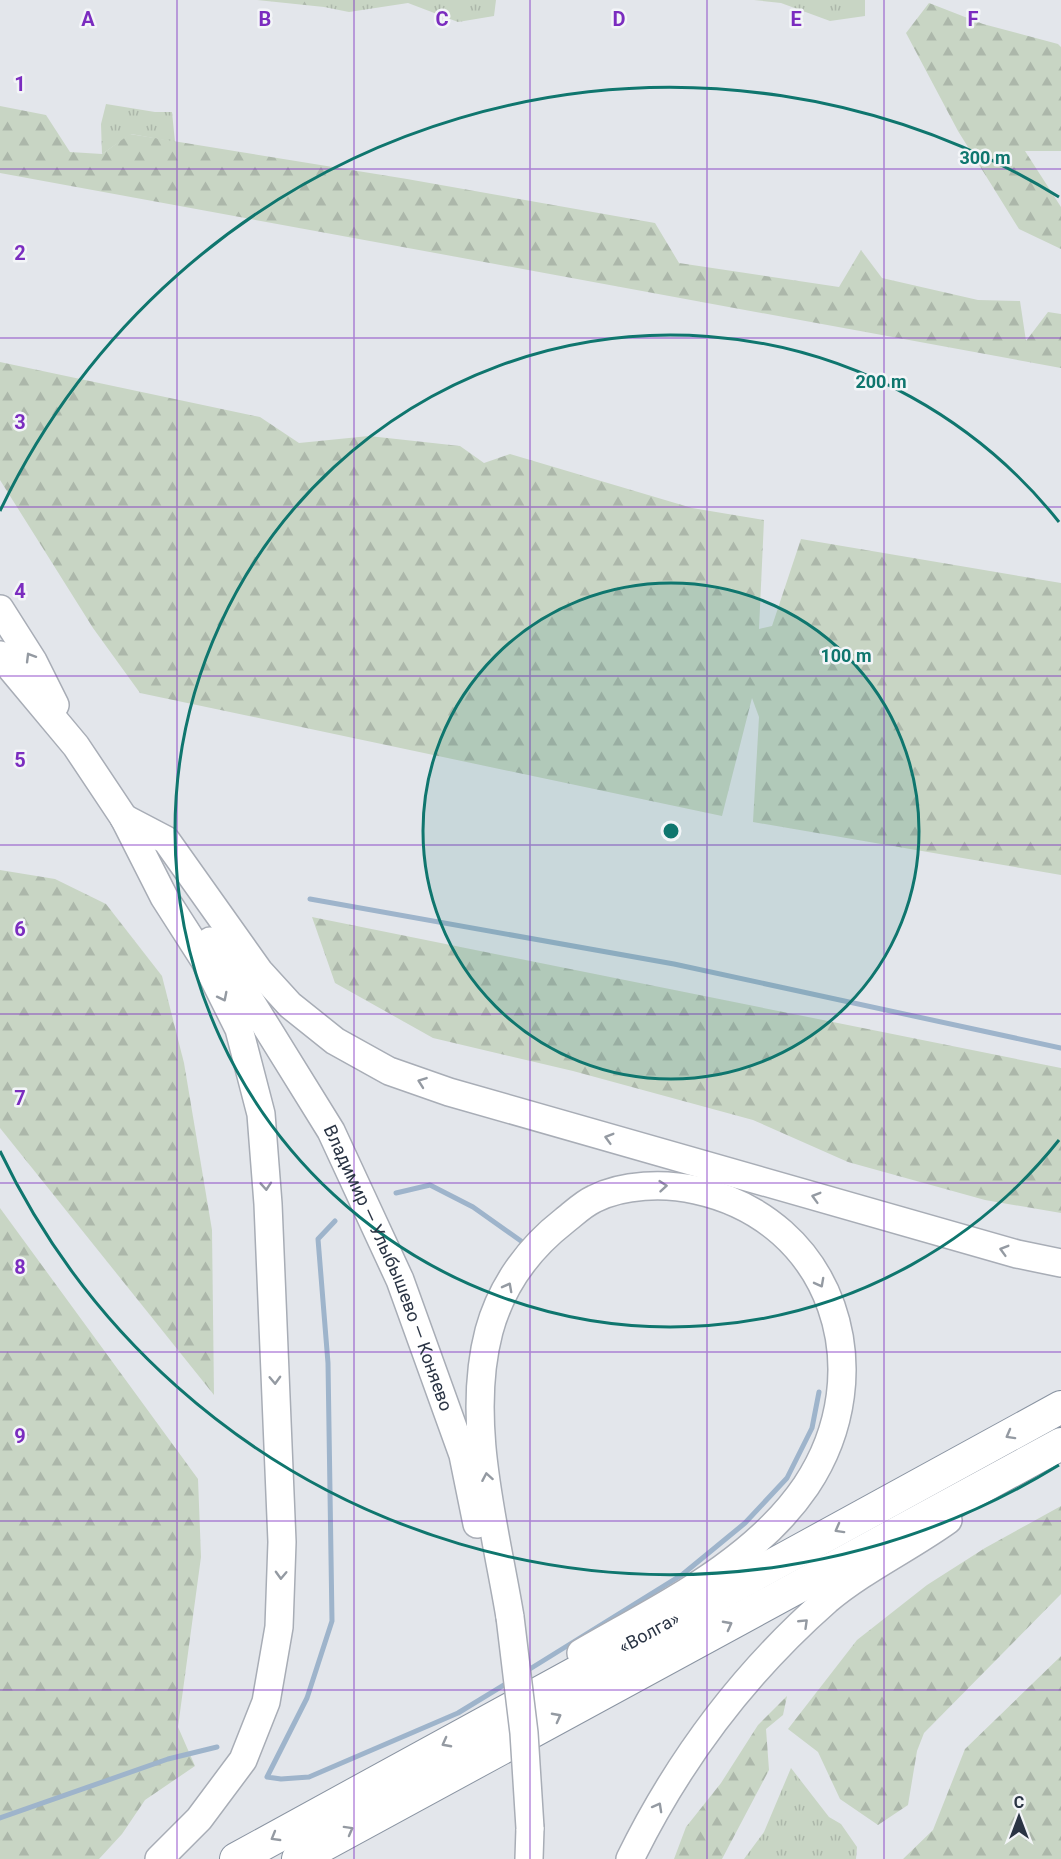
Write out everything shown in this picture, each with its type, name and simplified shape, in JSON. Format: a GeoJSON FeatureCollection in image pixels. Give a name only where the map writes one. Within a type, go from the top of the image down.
{"type":"FeatureCollection","features":[{"type":"Feature","properties":{"kind":"highway","name":"«Волга»"},"geometry":{"type":"LineString","coordinates":[[236,1859],[1061,1407]]}},
{"type":"Feature","properties":{"kind":"highway","name":"«Волга»"},"geometry":{"type":"LineString","coordinates":[[298,1859],[1061,1444]]}},
{"type":"Feature","properties":{"kind":"main road","name":"Владимир — Улыбышево — Коняево"},"geometry":{"type":"LineString","coordinates":[[0,609],[33,661],[76,746]]}},
{"type":"Feature","properties":{"kind":"main road","name":"Владимир — Улыбышево — Коняево"},"geometry":{"type":"LineString","coordinates":[[0,655],[76,746],[243,989],[331,1131],[400,1280],[463,1455],[503,1621],[508,1739],[520,1840],[529,1859]]}},
{"type":"Feature","properties":{"kind":"main road"},"geometry":{"type":"LineString","coordinates":[[124,818],[165,840],[259,971],[290,1005],[335,1041],[389,1071],[449,1092],[1017,1254],[1061,1263]]}},
{"type":"Feature","properties":{"kind":"main road"},"geometry":{"type":"LineString","coordinates":[[124,818],[164,897],[205,961],[239,1029],[261,1114],[268,1204],[282,1542],[279,1627],[266,1702],[259,1722],[243,1760],[199,1820],[159,1859]]}},
{"type":"Feature","properties":{"kind":"main road"},"geometry":{"type":"LineString","coordinates":[[498,1715],[527,1685],[705,1580],[763,1536],[806,1486],[819,1461],[839,1408],[844,1375],[839,1323],[819,1279],[789,1238],[759,1213],[716,1194],[674,1185],[630,1189],[594,1199],[546,1235],[518,1268],[499,1303],[489,1331],[478,1405],[503,1621]]}},
{"type":"Feature","properties":{"kind":"main road"},"geometry":{"type":"LineString","coordinates":[[630,1859],[679,1770],[722,1711],[771,1655],[827,1600],[861,1574],[946,1522],[1011,1472]]}},
{"type":"Feature","properties":{"kind":"green space"},"geometry":{"type":"Polygon","coordinates":[[[257,0],[324,0],[324,7],[257,0]]]}},
{"type":"Feature","properties":{"kind":"green space"},"geometry":{"type":"Polygon","coordinates":[[[324,0],[496,0],[494,16],[458,22],[408,3],[349,12],[324,7],[324,0]]]}},
{"type":"Feature","properties":{"kind":"green space"},"geometry":{"type":"Polygon","coordinates":[[[754,0],[865,0],[865,16],[830,21],[781,3],[754,0]]]}},
{"type":"Feature","properties":{"kind":"green space"},"geometry":{"type":"Polygon","coordinates":[[[929,3],[983,24],[1058,44],[1061,47],[1061,151],[1025,151],[1061,207],[1061,249],[1019,229],[958,131],[906,33],[929,3]]]}},
{"type":"Feature","properties":{"kind":"green space"},"geometry":{"type":"Polygon","coordinates":[[[106,104],[155,112],[172,112],[175,142],[131,134],[102,154],[101,124],[106,104]]]}},
{"type":"Feature","properties":{"kind":"green space"},"geometry":{"type":"Polygon","coordinates":[[[0,106],[46,115],[70,152],[102,154],[130,134],[407,179],[655,223],[679,263],[839,287],[861,250],[882,278],[978,300],[1020,301],[1026,341],[1048,312],[1061,314],[1061,368],[0,173],[0,106]]]}},
{"type":"Feature","properties":{"kind":"green space"},"geometry":{"type":"Polygon","coordinates":[[[0,362],[260,417],[299,443],[369,436],[460,446],[484,463],[510,454],[692,508],[764,520],[759,629],[772,626],[801,539],[1061,583],[1061,875],[753,822],[759,717],[752,698],[722,816],[140,693],[93,628],[0,480],[0,362]]]}},
{"type":"Feature","properties":{"kind":"green space"},"geometry":{"type":"Polygon","coordinates":[[[0,870],[55,879],[106,904],[162,976],[184,1063],[212,1230],[214,1395],[0,1128],[0,870]]]}},
{"type":"Feature","properties":{"kind":"green space"},"geometry":{"type":"Polygon","coordinates":[[[312,917],[1061,1068],[1061,1213],[985,1200],[848,1162],[753,1120],[573,1071],[433,1038],[335,983],[312,917]]]}},
{"type":"Feature","properties":{"kind":"green space"},"geometry":{"type":"Polygon","coordinates":[[[0,1208],[198,1479],[201,1557],[178,1727],[195,1766],[145,1800],[122,1834],[99,1859],[0,1859],[0,1208]]]}},
{"type":"Feature","properties":{"kind":"green space"},"geometry":{"type":"Polygon","coordinates":[[[1061,1506],[1061,1594],[924,1733],[917,1751],[908,1805],[878,1825],[840,1799],[818,1752],[788,1729],[857,1640],[927,1585],[985,1548],[1061,1506]]]}},
{"type":"Feature","properties":{"kind":"green space"},"geometry":{"type":"Polygon","coordinates":[[[1061,1656],[1061,1859],[903,1859],[933,1830],[965,1749],[1061,1656]]]}},
{"type":"Feature","properties":{"kind":"green space"},"geometry":{"type":"Polygon","coordinates":[[[787,1696],[783,1715],[766,1729],[769,1770],[722,1859],[674,1859],[686,1827],[721,1783],[758,1725],[787,1696]]]}},
{"type":"Feature","properties":{"kind":"green space"},"geometry":{"type":"Polygon","coordinates":[[[791,1768],[829,1817],[841,1824],[857,1847],[856,1859],[744,1859],[764,1832],[791,1768]]]}},
{"type":"Feature","properties":{"kind":"waterway"},"geometry":{"type":"LineString","coordinates":[[310,899],[674,964],[1061,1048]]}},
{"type":"Feature","properties":{"kind":"waterway"},"geometry":{"type":"LineString","coordinates":[[396,1193],[430,1185],[473,1207],[521,1241]]}},
{"type":"Feature","properties":{"kind":"waterway"},"geometry":{"type":"LineString","coordinates":[[335,1221],[318,1239],[328,1363],[332,1621],[307,1698],[267,1777],[281,1779],[309,1777],[458,1713],[509,1682]]}},
{"type":"Feature","properties":{"kind":"waterway"},"geometry":{"type":"LineString","coordinates":[[525,1672],[683,1574],[745,1523],[787,1478],[812,1428],[819,1392]]}},
{"type":"Feature","properties":{"kind":"waterway"},"geometry":{"type":"LineString","coordinates":[[0,1818],[168,1759],[217,1747]]}}]}
